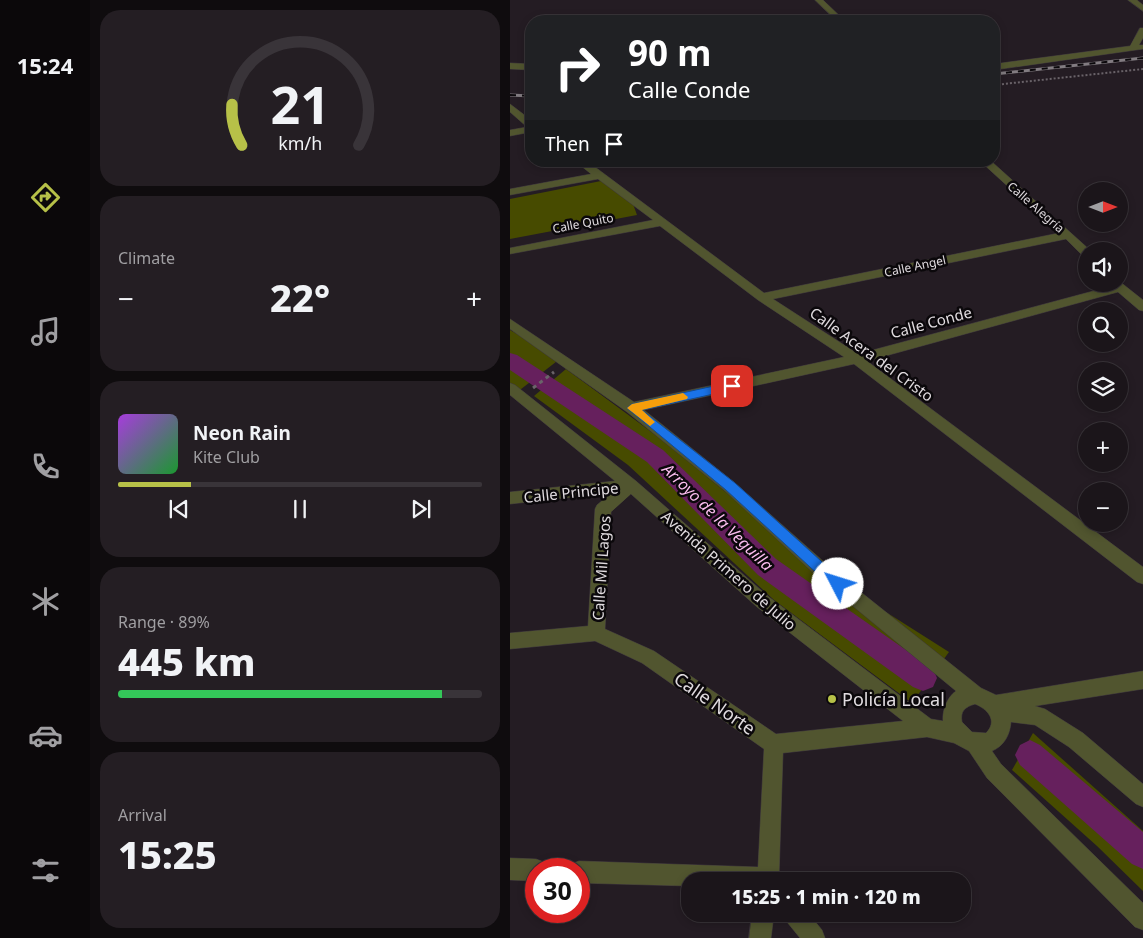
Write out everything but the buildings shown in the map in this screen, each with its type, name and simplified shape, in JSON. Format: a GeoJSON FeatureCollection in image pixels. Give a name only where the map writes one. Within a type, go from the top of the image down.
{"type":"FeatureCollection","features":[{"type":"Feature","properties":{"kind":"street"},"geometry":{"type":"LineString","coordinates":[[819,0],[835,15]]}},
{"type":"Feature","properties":{"kind":"street"},"geometry":{"type":"LineString","coordinates":[[1132,0],[1143,9]]}},
{"type":"Feature","properties":{"kind":"street"},"geometry":{"type":"LineString","coordinates":[[1133,49],[1143,30]]}},
{"type":"Feature","properties":{"kind":"street"},"geometry":{"type":"LineString","coordinates":[[1000,66],[1143,48]]}},
{"type":"Feature","properties":{"kind":"street"},"geometry":{"type":"LineString","coordinates":[[510,66],[525,67]]}},
{"type":"Feature","properties":{"kind":"street"},"geometry":{"type":"LineString","coordinates":[[510,107],[524,108]]}},
{"type":"Feature","properties":{"kind":"street"},"geometry":{"type":"LineString","coordinates":[[510,107],[525,120]]}},
{"type":"Feature","properties":{"kind":"street"},"geometry":{"type":"LineString","coordinates":[[510,133],[525,130]]}},
{"type":"Feature","properties":{"kind":"street","name":"Calle Acera del Cristo"},"geometry":{"type":"LineString","coordinates":[[588,167],[762,297],[856,359],[1143,577]]}},
{"type":"Feature","properties":{"kind":"street","name":"Calle Alegría"},"geometry":{"type":"LineString","coordinates":[[992,167],[1078,245]]}},
{"type":"Feature","properties":{"kind":"street"},"geometry":{"type":"LineString","coordinates":[[510,192],[600,176]]}},
{"type":"Feature","properties":{"kind":"street","name":"Calle Quito"},"geometry":{"type":"LineString","coordinates":[[510,251],[662,222]]}},
{"type":"Feature","properties":{"kind":"street","name":"Calle Angel"},"geometry":{"type":"LineString","coordinates":[[762,297],[1068,234]]}},
{"type":"Feature","properties":{"kind":"street","name":"Calle Conde"},"geometry":{"type":"LineString","coordinates":[[632,408],[856,359],[1096,292]]}},
{"type":"Feature","properties":{"kind":"street"},"geometry":{"type":"LineString","coordinates":[[1125,292],[1143,307]]}},
{"type":"Feature","properties":{"kind":"street"},"geometry":{"type":"LineString","coordinates":[[510,323],[632,408],[730,486],[841,587],[897,630],[974,695],[989,699],[997,708],[1001,728],[997,736],[991,741],[967,739]]}},
{"type":"Feature","properties":{"kind":"street","name":"Avenida Primero de Julio"},"geometry":{"type":"LineString","coordinates":[[516,392],[631,485],[763,602],[927,728],[967,739]]}},
{"type":"Feature","properties":{"kind":"street","name":"Calle Principe"},"geometry":{"type":"LineString","coordinates":[[510,498],[631,485]]}},
{"type":"Feature","properties":{"kind":"street","name":"Calle Mil Lagos"},"geometry":{"type":"LineString","coordinates":[[596,634],[603,509],[631,485]]}},
{"type":"Feature","properties":{"kind":"street","name":"Calle Norte"},"geometry":{"type":"LineString","coordinates":[[510,641],[596,634],[648,657],[774,744]]}},
{"type":"Feature","properties":{"kind":"street"},"geometry":{"type":"LineString","coordinates":[[997,708],[1143,680]]}},
{"type":"Feature","properties":{"kind":"street"},"geometry":{"type":"LineString","coordinates":[[974,695],[960,699],[952,711],[952,719],[967,739],[994,771],[1143,919]]}},
{"type":"Feature","properties":{"kind":"street"},"geometry":{"type":"LineString","coordinates":[[997,708],[1038,716],[1076,740],[1143,797]]}},
{"type":"Feature","properties":{"kind":"street"},"geometry":{"type":"LineString","coordinates":[[769,872],[774,744],[927,728]]}},
{"type":"Feature","properties":{"kind":"street"},"geometry":{"type":"LineString","coordinates":[[510,869],[525,870]]}},
{"type":"Feature","properties":{"kind":"street"},"geometry":{"type":"LineString","coordinates":[[590,872],[681,876]]}},
{"type":"Feature","properties":{"kind":"street"},"geometry":{"type":"LineString","coordinates":[[760,938],[762,922]]}},
{"type":"Feature","properties":{"kind":"street"},"geometry":{"type":"LineString","coordinates":[[802,922],[814,938]]}},
{"type":"Feature","properties":{"kind":"path"},"geometry":{"type":"LineString","coordinates":[[1000,84],[1143,69]]}},
{"type":"Feature","properties":{"kind":"path"},"geometry":{"type":"LineString","coordinates":[[516,392],[566,362]]}},
{"type":"Feature","properties":{"kind":"shaded area"},"geometry":{"type":"Polygon","coordinates":[[[601,181],[633,204],[637,215],[510,239],[510,199],[601,181]]]}},
{"type":"Feature","properties":{"kind":"shaded area"},"geometry":{"type":"Polygon","coordinates":[[[510,330],[561,358],[516,393],[510,388],[510,330]]]}},
{"type":"Feature","properties":{"kind":"shaded area"},"geometry":{"type":"Polygon","coordinates":[[[566,369],[661,439],[826,574],[949,652],[912,703],[774,600],[628,465],[534,396],[566,369]]]}},
{"type":"Feature","properties":{"kind":"shaded area"},"geometry":{"type":"Polygon","coordinates":[[[1033,733],[1143,831],[1143,891],[1097,846],[1012,770],[1033,733]]]}},
{"type":"Feature","properties":{"kind":"waterway","name":"Arroyo de la Veguilla"},"geometry":{"type":"LineString","coordinates":[[510,360],[655,456],[767,567],[923,678]]}},
{"type":"Feature","properties":{"kind":"waterway","name":"Arroyo de la Veguilla"},"geometry":{"type":"LineString","coordinates":[[1030,755],[1143,853]]}},
{"type":"Feature","properties":{"kind":"railway"},"geometry":{"type":"LineString","coordinates":[[1000,73],[1143,58]]}},
{"type":"Feature","properties":{"kind":"railway"},"geometry":{"type":"LineString","coordinates":[[510,95],[525,96]]}},
{"type":"Feature","properties":{"kind":"slow traffic"},"geometry":{"type":"LineString","coordinates":[[650,422],[632,408],[683,397]]}},
{"type":"Feature","properties":{"kind":"place","name":"Policía Local"},"geometry":{"type":"Point","coordinates":[832,699]}},
{"type":"Feature","properties":{"kind":"route"},"geometry":{"type":"LineString","coordinates":[[732,386],[632,408],[730,486],[838,584]]}}]}
